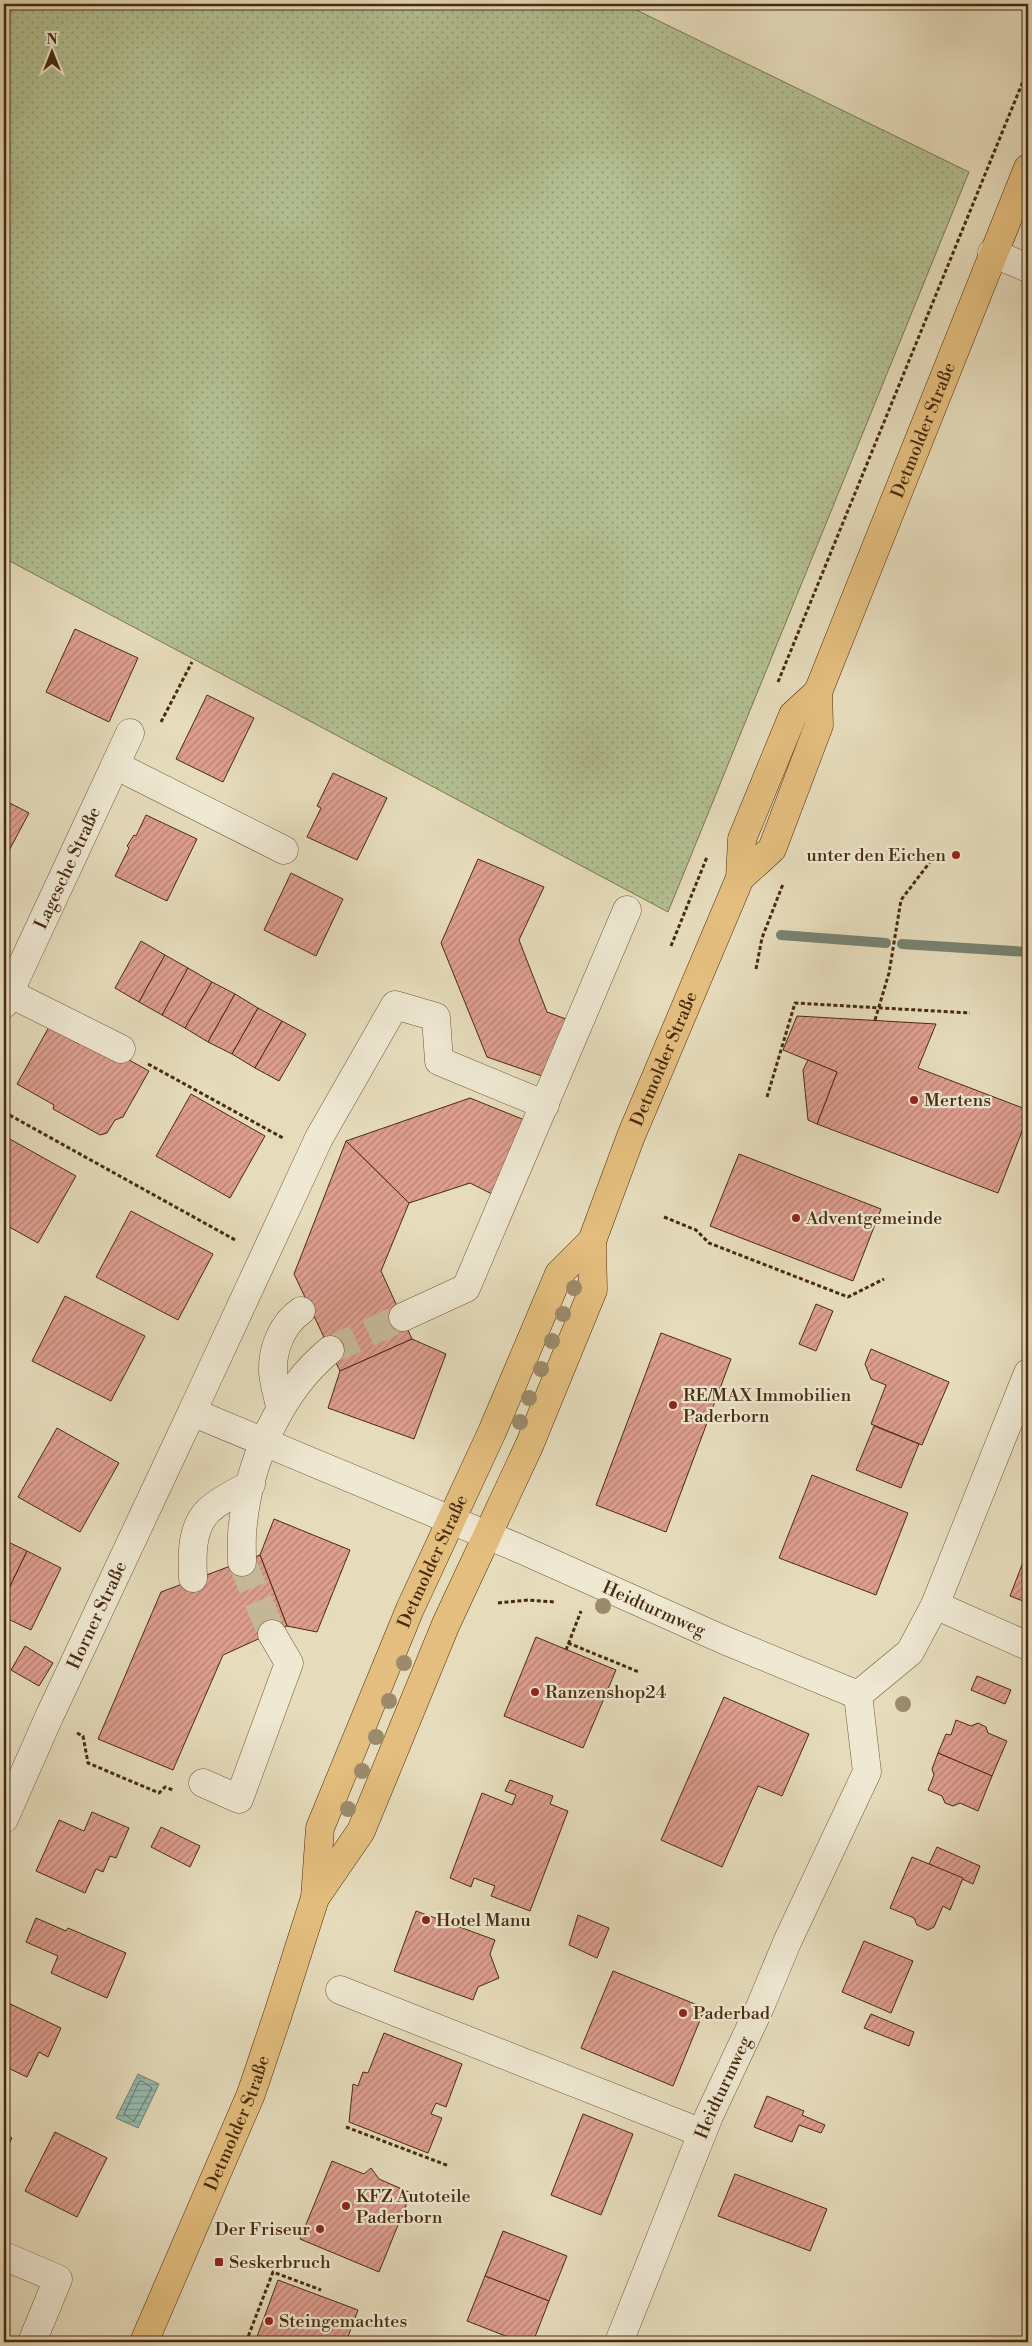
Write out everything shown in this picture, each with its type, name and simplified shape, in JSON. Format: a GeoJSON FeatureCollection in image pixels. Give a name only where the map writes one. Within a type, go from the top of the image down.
{"type":"FeatureCollection","features":[{"type":"Feature","properties":{"kind":"main road","name":"Detmolder Straße"},"geometry":{"type":"LineString","coordinates":[[315,1898],[361,1832],[446,1624],[529,1446],[593,1290],[592,1241],[631,1136],[740,878],[742,839],[793,715],[818,692],[992,253],[1028,168]]}},
{"type":"Feature","properties":{"kind":"main road","name":"Detmolder Straße"},"geometry":{"type":"LineString","coordinates":[[144,2342],[251,2094],[315,1898],[320,1828],[410,1609],[492,1432],[559,1274],[592,1241]]}},
{"type":"Feature","properties":{"kind":"street"},"geometry":{"type":"LineString","coordinates":[[992,253],[1028,268]]}},
{"type":"Feature","properties":{"kind":"street","name":"Lagesche Straße"},"geometry":{"type":"LineString","coordinates":[[6,998],[130,733]]}},
{"type":"Feature","properties":{"kind":"street"},"geometry":{"type":"LineString","coordinates":[[115,765],[284,850]]}},
{"type":"Feature","properties":{"kind":"street"},"geometry":{"type":"LineString","coordinates":[[403,1317],[466,1288],[626,910]]}},
{"type":"Feature","properties":{"kind":"street"},"geometry":{"type":"LineString","coordinates":[[6,998],[121,1049]]}},
{"type":"Feature","properties":{"kind":"street","name":"Horner Straße"},"geometry":{"type":"LineString","coordinates":[[4,1819],[49,1717],[319,1138],[395,1005],[436,1017],[439,1062],[545,1105]]}},
{"type":"Feature","properties":{"kind":"street"},"geometry":{"type":"LineString","coordinates":[[280,1407],[273,1372],[280,1335],[291,1318],[301,1311]]}},
{"type":"Feature","properties":{"kind":"street"},"geometry":{"type":"LineString","coordinates":[[242,1562],[243,1524],[264,1444],[280,1407],[311,1365],[330,1350]]}},
{"type":"Feature","properties":{"kind":"street"},"geometry":{"type":"LineString","coordinates":[[858,1695],[910,1652],[935,1605],[1028,1372]]}},
{"type":"Feature","properties":{"kind":"street"},"geometry":{"type":"LineString","coordinates":[[192,1412],[264,1444],[451,1520]]}},
{"type":"Feature","properties":{"kind":"street"},"geometry":{"type":"LineString","coordinates":[[194,1578],[192,1555],[196,1532],[208,1511],[252,1484]]}},
{"type":"Feature","properties":{"kind":"street","name":"Heidturmweg"},"geometry":{"type":"LineString","coordinates":[[451,1520],[733,1644],[858,1695],[867,1772],[788,1940],[760,2007],[702,2133],[619,2342]]}},
{"type":"Feature","properties":{"kind":"street"},"geometry":{"type":"LineString","coordinates":[[935,1605],[1028,1646]]}},
{"type":"Feature","properties":{"kind":"street"},"geometry":{"type":"LineString","coordinates":[[203,1783],[239,1799],[289,1663],[272,1634]]}},
{"type":"Feature","properties":{"kind":"street"},"geometry":{"type":"LineString","coordinates":[[340,1990],[702,2133]]}},
{"type":"Feature","properties":{"kind":"street"},"geometry":{"type":"LineString","coordinates":[[4,2256],[58,2279],[32,2342]]}},
{"type":"Feature","properties":{"kind":"path"},"geometry":{"type":"LineString","coordinates":[[777,685],[1028,69]]}},
{"type":"Feature","properties":{"kind":"path"},"geometry":{"type":"LineString","coordinates":[[160,722],[192,662]]}},
{"type":"Feature","properties":{"kind":"path"},"geometry":{"type":"LineString","coordinates":[[671,946],[711,848]]}},
{"type":"Feature","properties":{"kind":"path"},"geometry":{"type":"LineString","coordinates":[[875,1020],[877,1006],[888,973],[901,900],[930,862]]}},
{"type":"Feature","properties":{"kind":"path"},"geometry":{"type":"LineString","coordinates":[[767,1097],[795,1003],[877,1006],[970,1013]]}},
{"type":"Feature","properties":{"kind":"path"},"geometry":{"type":"LineString","coordinates":[[121,1049],[284,1139]]}},
{"type":"Feature","properties":{"kind":"path"},"geometry":{"type":"LineString","coordinates":[[4,1112],[265,1256]]}},
{"type":"Feature","properties":{"kind":"path"},"geometry":{"type":"LineString","coordinates":[[664,1217],[696,1230],[709,1243],[848,1297],[884,1279]]}},
{"type":"Feature","properties":{"kind":"path"},"geometry":{"type":"LineString","coordinates":[[566,1650],[580,1614]]}},
{"type":"Feature","properties":{"kind":"path"},"geometry":{"type":"LineString","coordinates":[[568,1643],[639,1672]]}},
{"type":"Feature","properties":{"kind":"path"},"geometry":{"type":"LineString","coordinates":[[49,1717],[83,1736],[88,1763],[159,1793],[165,1787],[176,1792]]}},
{"type":"Feature","properties":{"kind":"path"},"geometry":{"type":"LineString","coordinates":[[346,2127],[449,2166]]}},
{"type":"Feature","properties":{"kind":"path"},"geometry":{"type":"LineString","coordinates":[[246,2342],[273,2272],[321,2290]]}},
{"type":"Feature","properties":{"kind":"green space"},"geometry":{"type":"Polygon","coordinates":[[[4,4],[624,4],[969,172],[668,912],[4,558],[4,4]]]}},
{"type":"Feature","properties":{"kind":"water"},"geometry":{"type":"Polygon","coordinates":[[[138,2074],[159,2084],[138,2128],[116,2118],[138,2074]]]}},
{"type":"Feature","properties":{"kind":"building"},"geometry":{"type":"Polygon","coordinates":[[[75,629],[138,658],[109,722],[46,692],[75,629]]]}},
{"type":"Feature","properties":{"kind":"building"},"geometry":{"type":"Polygon","coordinates":[[[207,695],[254,718],[223,782],[176,759],[207,695]]]}},
{"type":"Feature","properties":{"kind":"building"},"geometry":{"type":"Polygon","coordinates":[[[333,773],[387,798],[357,860],[307,837],[321,808],[317,806],[333,773]]]}},
{"type":"Feature","properties":{"kind":"building"},"geometry":{"type":"Polygon","coordinates":[[[4,800],[29,813],[4,860],[4,800]]]}},
{"type":"Feature","properties":{"kind":"building"},"geometry":{"type":"Polygon","coordinates":[[[146,815],[197,839],[167,901],[115,876],[129,848],[127,846],[134,835],[136,836],[146,815]]]}},
{"type":"Feature","properties":{"kind":"building"},"geometry":{"type":"Polygon","coordinates":[[[478,859],[544,887],[519,940],[547,1012],[566,1019],[542,1076],[487,1057],[441,943],[478,859]]]}},
{"type":"Feature","properties":{"kind":"building"},"geometry":{"type":"Polygon","coordinates":[[[291,873],[343,899],[316,956],[264,930],[291,873]]]}},
{"type":"Feature","properties":{"kind":"building"},"geometry":{"type":"Polygon","coordinates":[[[141,941],[165,955],[139,1002],[115,988],[141,941]]]}},
{"type":"Feature","properties":{"kind":"building"},"geometry":{"type":"Polygon","coordinates":[[[165,955],[188,968],[162,1015],[139,1002],[165,955]]]}},
{"type":"Feature","properties":{"kind":"building"},"geometry":{"type":"Polygon","coordinates":[[[188,968],[212,982],[185,1028],[162,1015],[188,968]]]}},
{"type":"Feature","properties":{"kind":"building"},"geometry":{"type":"Polygon","coordinates":[[[212,982],[235,994],[208,1042],[185,1028],[212,982]]]}},
{"type":"Feature","properties":{"kind":"building"},"geometry":{"type":"Polygon","coordinates":[[[235,994],[258,1008],[232,1054],[208,1042],[235,994]]]}},
{"type":"Feature","properties":{"kind":"building"},"geometry":{"type":"Polygon","coordinates":[[[258,1008],[282,1021],[255,1068],[232,1054],[258,1008]]]}},
{"type":"Feature","properties":{"kind":"building","name":"Mertens"},"geometry":{"type":"Polygon","coordinates":[[[797,1016],[936,1024],[918,1068],[1028,1110],[1028,1116],[998,1193],[817,1124],[837,1072],[783,1050],[797,1016]]]}},
{"type":"Feature","properties":{"kind":"building"},"geometry":{"type":"Polygon","coordinates":[[[282,1021],[306,1034],[279,1081],[255,1068],[282,1021]]]}},
{"type":"Feature","properties":{"kind":"building"},"geometry":{"type":"Polygon","coordinates":[[[49,1027],[79,1044],[93,1040],[149,1071],[123,1117],[115,1120],[107,1133],[100,1135],[53,1109],[54,1105],[17,1084],[49,1027]]]}},
{"type":"Feature","properties":{"kind":"building"},"geometry":{"type":"Polygon","coordinates":[[[808,1060],[837,1072],[817,1124],[808,1120],[803,1070],[808,1060]]]}},
{"type":"Feature","properties":{"kind":"building"},"geometry":{"type":"Polygon","coordinates":[[[191,1094],[265,1136],[230,1198],[156,1156],[191,1094]]]}},
{"type":"Feature","properties":{"kind":"building"},"geometry":{"type":"Polygon","coordinates":[[[470,1098],[527,1121],[492,1194],[470,1183],[409,1203],[346,1141],[470,1098]]]}},
{"type":"Feature","properties":{"kind":"building"},"geometry":{"type":"Polygon","coordinates":[[[8,1138],[76,1176],[38,1243],[4,1224],[4,1146],[8,1138]]]}},
{"type":"Feature","properties":{"kind":"building"},"geometry":{"type":"Polygon","coordinates":[[[346,1141],[409,1203],[381,1271],[412,1339],[340,1371],[294,1274],[346,1141]]]}},
{"type":"Feature","properties":{"kind":"building","name":"Adventgemeinde"},"geometry":{"type":"Polygon","coordinates":[[[739,1154],[881,1209],[853,1281],[710,1226],[739,1154]]]}},
{"type":"Feature","properties":{"kind":"building"},"geometry":{"type":"Polygon","coordinates":[[[131,1211],[213,1254],[178,1320],[96,1277],[131,1211]]]}},
{"type":"Feature","properties":{"kind":"building"},"geometry":{"type":"Polygon","coordinates":[[[65,1296],[145,1336],[111,1401],[32,1361],[65,1296]]]}},
{"type":"Feature","properties":{"kind":"building"},"geometry":{"type":"Polygon","coordinates":[[[816,1304],[833,1311],[816,1351],[799,1344],[816,1304]]]}},
{"type":"Feature","properties":{"kind":"building"},"geometry":{"type":"Polygon","coordinates":[[[661,1333],[731,1359],[666,1532],[596,1505],[661,1333]]]}},
{"type":"Feature","properties":{"kind":"building"},"geometry":{"type":"Polygon","coordinates":[[[412,1339],[446,1354],[414,1439],[328,1408],[340,1371],[412,1339]]]}},
{"type":"Feature","properties":{"kind":"building"},"geometry":{"type":"Polygon","coordinates":[[[871,1349],[949,1382],[922,1445],[871,1424],[886,1385],[871,1379],[865,1364],[871,1349]]]}},
{"type":"Feature","properties":{"kind":"building"},"geometry":{"type":"Polygon","coordinates":[[[874,1426],[919,1444],[901,1488],[856,1470],[874,1426]]]}},
{"type":"Feature","properties":{"kind":"building"},"geometry":{"type":"Polygon","coordinates":[[[57,1428],[119,1463],[80,1532],[18,1497],[57,1428]]]}},
{"type":"Feature","properties":{"kind":"building"},"geometry":{"type":"Polygon","coordinates":[[[812,1475],[908,1513],[876,1595],[779,1558],[812,1475]]]}},
{"type":"Feature","properties":{"kind":"building"},"geometry":{"type":"Polygon","coordinates":[[[274,1519],[350,1550],[317,1632],[287,1626],[260,1555],[274,1519]]]}},
{"type":"Feature","properties":{"kind":"building"},"geometry":{"type":"Polygon","coordinates":[[[4,1540],[27,1551],[4,1599],[4,1540]]]}},
{"type":"Feature","properties":{"kind":"building"},"geometry":{"type":"Polygon","coordinates":[[[1028,1549],[1028,1603],[1010,1596],[1028,1549]]]}},
{"type":"Feature","properties":{"kind":"building"},"geometry":{"type":"Polygon","coordinates":[[[27,1551],[61,1568],[31,1630],[4,1617],[4,1599],[27,1551]]]}},
{"type":"Feature","properties":{"kind":"building"},"geometry":{"type":"Polygon","coordinates":[[[260,1555],[287,1626],[223,1655],[173,1770],[98,1739],[161,1592],[260,1555]]]}},
{"type":"Feature","properties":{"kind":"building"},"geometry":{"type":"Polygon","coordinates":[[[536,1637],[616,1670],[583,1748],[504,1716],[536,1637]]]}},
{"type":"Feature","properties":{"kind":"building"},"geometry":{"type":"Polygon","coordinates":[[[25,1646],[53,1663],[39,1686],[11,1670],[25,1646]]]}},
{"type":"Feature","properties":{"kind":"building"},"geometry":{"type":"Polygon","coordinates":[[[977,1676],[1011,1690],[1005,1704],[971,1690],[977,1676]]]}},
{"type":"Feature","properties":{"kind":"building"},"geometry":{"type":"Polygon","coordinates":[[[724,1697],[809,1734],[782,1796],[758,1786],[722,1867],[661,1840],[724,1697]]]}},
{"type":"Feature","properties":{"kind":"building"},"geometry":{"type":"Polygon","coordinates":[[[956,1720],[971,1726],[978,1723],[986,1727],[988,1733],[1007,1741],[992,1776],[938,1753],[946,1734],[951,1735],[956,1720]]]}},
{"type":"Feature","properties":{"kind":"building"},"geometry":{"type":"Polygon","coordinates":[[[938,1753],[992,1776],[978,1811],[960,1803],[953,1806],[945,1803],[942,1796],[928,1790],[934,1775],[932,1769],[938,1753]]]}},
{"type":"Feature","properties":{"kind":"building"},"geometry":{"type":"Polygon","coordinates":[[[510,1780],[553,1796],[550,1804],[568,1811],[530,1911],[491,1896],[495,1886],[474,1878],[471,1887],[450,1878],[482,1793],[512,1805],[516,1795],[505,1791],[510,1780]]]}},
{"type":"Feature","properties":{"kind":"building"},"geometry":{"type":"Polygon","coordinates":[[[92,1812],[129,1828],[116,1858],[110,1856],[103,1872],[96,1869],[85,1893],[36,1871],[59,1820],[84,1831],[92,1812]]]}},
{"type":"Feature","properties":{"kind":"building"},"geometry":{"type":"Polygon","coordinates":[[[161,1827],[200,1846],[190,1867],[151,1847],[161,1827]]]}},
{"type":"Feature","properties":{"kind":"building"},"geometry":{"type":"Polygon","coordinates":[[[937,1847],[980,1866],[973,1884],[929,1864],[937,1847]]]}},
{"type":"Feature","properties":{"kind":"building"},"geometry":{"type":"Polygon","coordinates":[[[912,1857],[963,1878],[950,1910],[943,1906],[934,1927],[928,1930],[917,1925],[914,1918],[890,1908],[912,1857]]]}},
{"type":"Feature","properties":{"kind":"building"},"geometry":{"type":"Polygon","coordinates":[[[416,1911],[495,1940],[490,1954],[499,1978],[478,1987],[473,2000],[394,1971],[416,1911]]]}},
{"type":"Feature","properties":{"kind":"building"},"geometry":{"type":"Polygon","coordinates":[[[578,1915],[609,1928],[597,1958],[569,1945],[578,1915]]]}},
{"type":"Feature","properties":{"kind":"building"},"geometry":{"type":"Polygon","coordinates":[[[36,1918],[66,1931],[68,1928],[126,1953],[107,1998],[51,1973],[58,1956],[26,1942],[36,1918]]]}},
{"type":"Feature","properties":{"kind":"building"},"geometry":{"type":"Polygon","coordinates":[[[864,1941],[913,1961],[891,2013],[842,1992],[864,1941]]]}},
{"type":"Feature","properties":{"kind":"building"},"geometry":{"type":"Polygon","coordinates":[[[613,1971],[705,2008],[673,2086],[581,2048],[613,1971]]]}},
{"type":"Feature","properties":{"kind":"building"},"geometry":{"type":"Polygon","coordinates":[[[4,2001],[61,2028],[48,2057],[39,2052],[27,2077],[4,2066],[4,2001]]]}},
{"type":"Feature","properties":{"kind":"building"},"geometry":{"type":"Polygon","coordinates":[[[871,2014],[914,2032],[909,2046],[864,2028],[871,2014]]]}},
{"type":"Feature","properties":{"kind":"building"},"geometry":{"type":"Polygon","coordinates":[[[384,2033],[462,2064],[446,2107],[436,2103],[431,2114],[442,2118],[428,2153],[349,2122],[353,2084],[358,2086],[363,2072],[368,2073],[384,2033]]]}},
{"type":"Feature","properties":{"kind":"building"},"geometry":{"type":"Polygon","coordinates":[[[767,2096],[804,2111],[802,2115],[825,2125],[821,2133],[799,2125],[792,2142],[754,2127],[767,2096]]]}},
{"type":"Feature","properties":{"kind":"building"},"geometry":{"type":"Polygon","coordinates":[[[583,2114],[633,2134],[601,2215],[551,2195],[583,2114]]]}},
{"type":"Feature","properties":{"kind":"building"},"geometry":{"type":"Polygon","coordinates":[[[55,2132],[107,2158],[77,2217],[25,2191],[55,2132]]]}},
{"type":"Feature","properties":{"kind":"building"},"geometry":{"type":"Polygon","coordinates":[[[4,2134],[12,2138],[4,2154],[4,2134]]]}},
{"type":"Feature","properties":{"kind":"building"},"geometry":{"type":"Polygon","coordinates":[[[332,2161],[364,2174],[371,2168],[379,2179],[411,2193],[379,2272],[300,2239],[332,2161]]]}},
{"type":"Feature","properties":{"kind":"building"},"geometry":{"type":"Polygon","coordinates":[[[735,2174],[827,2209],[810,2251],[718,2216],[735,2174]]]}},
{"type":"Feature","properties":{"kind":"building"},"geometry":{"type":"Polygon","coordinates":[[[503,2231],[567,2256],[549,2301],[485,2276],[503,2231]]]}},
{"type":"Feature","properties":{"kind":"building"},"geometry":{"type":"Polygon","coordinates":[[[485,2276],[549,2301],[533,2342],[521,2342],[467,2321],[485,2276]]]}},
{"type":"Feature","properties":{"kind":"building"},"geometry":{"type":"Polygon","coordinates":[[[278,2280],[358,2310],[346,2342],[255,2342],[278,2280]]]}},
{"type":"Feature","properties":{"kind":"waterway"},"geometry":{"type":"LineString","coordinates":[[781,935],[886,943]]}},
{"type":"Feature","properties":{"kind":"waterway"},"geometry":{"type":"LineString","coordinates":[[902,944],[1028,952]]}},
{"type":"Feature","properties":{"kind":"tunnel"},"geometry":{"type":"LineString","coordinates":[[330,1350],[403,1317]]}},
{"type":"Feature","properties":{"kind":"tunnel"},"geometry":{"type":"LineString","coordinates":[[242,1562],[272,1634]]}},
{"type":"Feature","properties":{"kind":"place","name":"unter den Eichen"},"geometry":{"type":"Point","coordinates":[956,855]}},
{"type":"Feature","properties":{"kind":"place","name":"Mertens"},"geometry":{"type":"Point","coordinates":[914,1100]}},
{"type":"Feature","properties":{"kind":"place","name":"Adventgemeinde"},"geometry":{"type":"Point","coordinates":[796,1218]}},
{"type":"Feature","properties":{"kind":"place","name":"RE/MAX Immobilien Paderborn"},"geometry":{"type":"Point","coordinates":[673,1405]}},
{"type":"Feature","properties":{"kind":"place","name":"Ranzenshop24"},"geometry":{"type":"Point","coordinates":[535,1692]}},
{"type":"Feature","properties":{"kind":"place","name":"Hotel Manu"},"geometry":{"type":"Point","coordinates":[426,1920]}},
{"type":"Feature","properties":{"kind":"place","name":"Paderbad"},"geometry":{"type":"Point","coordinates":[683,2013]}},
{"type":"Feature","properties":{"kind":"place","name":"KFZ Autoteile Paderborn"},"geometry":{"type":"Point","coordinates":[346,2206]}},
{"type":"Feature","properties":{"kind":"place","name":"Der Friseur"},"geometry":{"type":"Point","coordinates":[320,2229]}},
{"type":"Feature","properties":{"kind":"place","name":"Seskerbruch"},"geometry":{"type":"Point","coordinates":[219,2262]}},
{"type":"Feature","properties":{"kind":"place","name":"Steingemachtes"},"geometry":{"type":"Point","coordinates":[269,2321]}}]}
